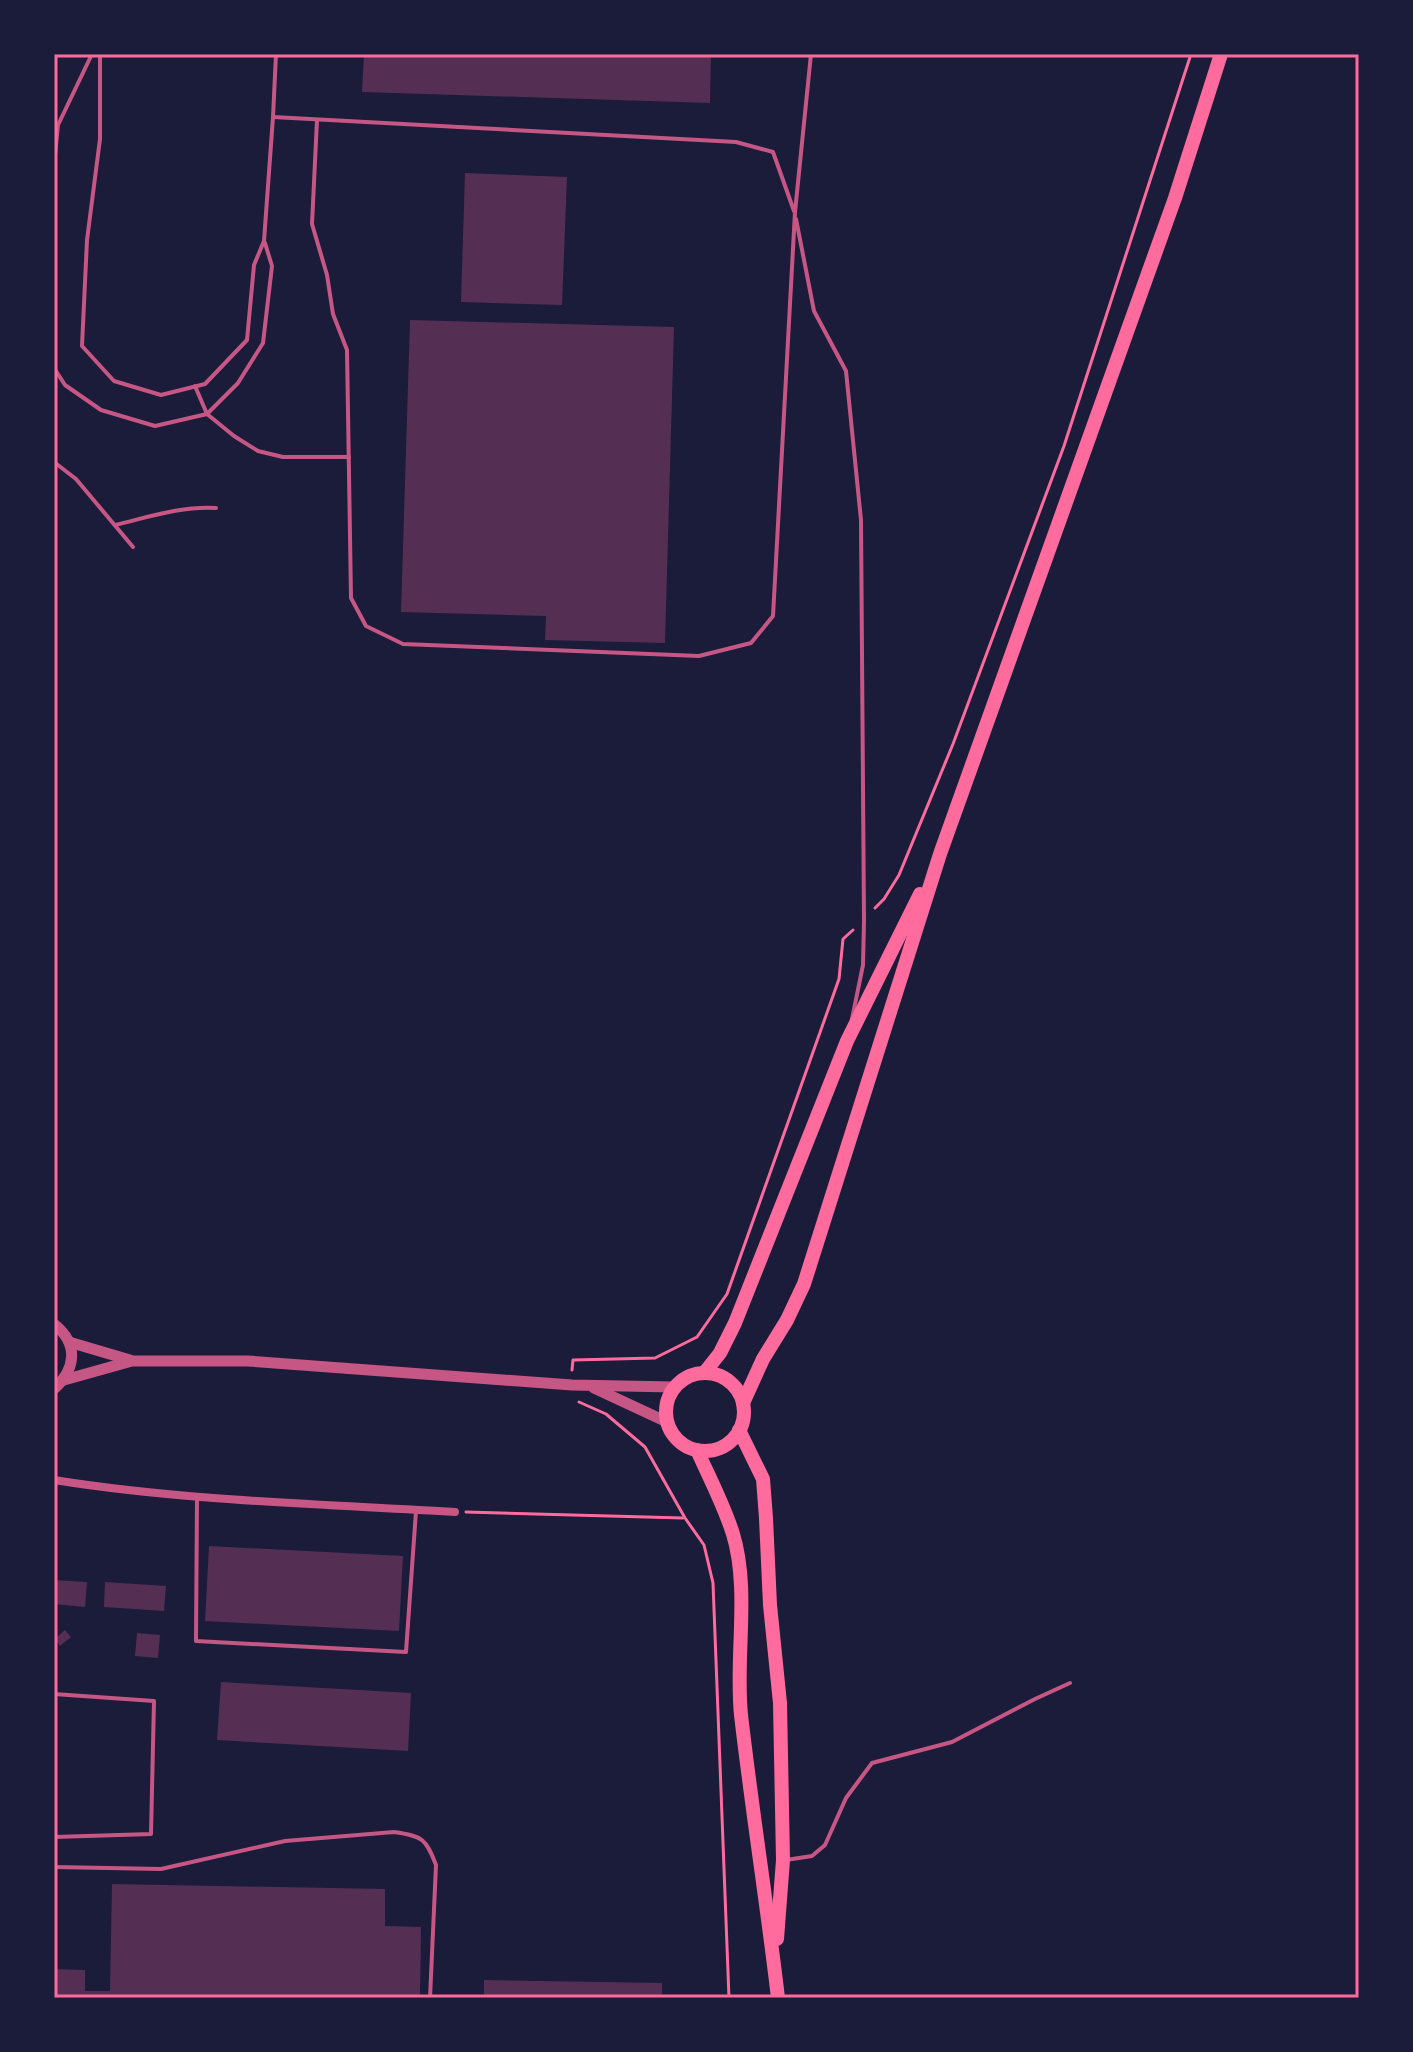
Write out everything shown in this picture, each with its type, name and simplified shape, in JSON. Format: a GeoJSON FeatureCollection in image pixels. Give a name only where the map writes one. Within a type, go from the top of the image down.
{"type":"FeatureCollection","features":[{"type":"Feature","properties":{"kind":"main road"},"geometry":{"type":"LineString","coordinates":[[743,1403],[804,1284],[940,854],[1175,198],[1221,54]]}},
{"type":"Feature","properties":{"kind":"main road"},"geometry":{"type":"LineString","coordinates":[[705,1372],[720,1353],[735,1323],[847,1041],[940,854]]}},
{"type":"Feature","properties":{"kind":"main road"},"geometry":{"type":"LineString","coordinates":[[705,1372],[727,1380],[736,1388],[744,1414],[739,1430],[730,1441],[708,1451],[697,1450],[675,1438],[667,1422],[666,1403],[674,1387],[684,1378],[705,1372]]}},
{"type":"Feature","properties":{"kind":"main road"},"geometry":{"type":"LineString","coordinates":[[739,1430],[763,1479],[770,1605],[780,1703],[783,1860],[775,1969]]}},
{"type":"Feature","properties":{"kind":"main road"},"geometry":{"type":"LineString","coordinates":[[697,1450],[733,1535],[737,1559],[741,1620],[738,1663],[741,1712],[778,1998]]}},
{"type":"Feature","properties":{"kind":"street"},"geometry":{"type":"LineString","coordinates":[[54,1324],[69,1342],[72,1355],[64,1380],[54,1389]]}},
{"type":"Feature","properties":{"kind":"street"},"geometry":{"type":"LineString","coordinates":[[69,1342],[132,1361]]}},
{"type":"Feature","properties":{"kind":"street"},"geometry":{"type":"LineString","coordinates":[[64,1380],[132,1361],[248,1361],[572,1385],[674,1387]]}},
{"type":"Feature","properties":{"kind":"street"},"geometry":{"type":"LineString","coordinates":[[590,1386],[667,1422]]}},
{"type":"Feature","properties":{"kind":"street"},"geometry":{"type":"LineString","coordinates":[[54,1480],[108,1488],[268,1502],[455,1512]]}},
{"type":"Feature","properties":{"kind":"lane"},"geometry":{"type":"LineString","coordinates":[[54,165],[58,125],[92,54]]}},
{"type":"Feature","properties":{"kind":"lane"},"geometry":{"type":"LineString","coordinates":[[100,54],[100,139],[87,240],[82,346],[114,381],[161,395],[205,384],[247,340],[254,265],[264,241],[276,54]]}},
{"type":"Feature","properties":{"kind":"lane"},"geometry":{"type":"LineString","coordinates":[[317,120],[312,224],[327,275],[333,314],[347,350],[351,598],[366,626],[403,644],[699,656],[751,643],[773,616],[795,212],[811,54]]}},
{"type":"Feature","properties":{"kind":"lane"},"geometry":{"type":"LineString","coordinates":[[273,117],[736,142],[773,152],[795,212],[814,311],[846,371],[861,520],[863,965],[847,1041]]}},
{"type":"Feature","properties":{"kind":"lane"},"geometry":{"type":"LineString","coordinates":[[54,368],[65,385],[101,410],[155,426],[207,414],[238,383],[263,343],[272,266],[264,241]]}},
{"type":"Feature","properties":{"kind":"lane"},"geometry":{"type":"LineString","coordinates":[[195,386],[207,414],[258,451],[283,457],[349,457]]}},
{"type":"Feature","properties":{"kind":"lane"},"geometry":{"type":"LineString","coordinates":[[54,462],[76,479],[133,547]]}},
{"type":"Feature","properties":{"kind":"lane"},"geometry":{"type":"LineString","coordinates":[[115,525],[173,510],[216,508]]}},
{"type":"Feature","properties":{"kind":"lane"},"geometry":{"type":"LineString","coordinates":[[197,1495],[196,1641],[406,1652],[416,1510]]}},
{"type":"Feature","properties":{"kind":"lane"},"geometry":{"type":"LineString","coordinates":[[783,1860],[812,1856],[825,1845],[846,1798],[872,1763],[952,1742],[1070,1683]]}},
{"type":"Feature","properties":{"kind":"lane"},"geometry":{"type":"LineString","coordinates":[[54,1694],[154,1701],[151,1834],[54,1837]]}},
{"type":"Feature","properties":{"kind":"lane"},"geometry":{"type":"LineString","coordinates":[[54,1867],[161,1869],[285,1841],[394,1832],[412,1834],[428,1844],[436,1865],[430,1998]]}},
{"type":"Feature","properties":{"kind":"path"},"geometry":{"type":"LineString","coordinates":[[729,1998],[713,1583],[704,1545],[645,1447],[606,1414],[572,1399],[573,1360],[655,1358],[697,1337],[727,1294],[839,979],[843,939],[884,899],[899,875],[953,744],[1064,446],[1191,54]]}},
{"type":"Feature","properties":{"kind":"path"},"geometry":{"type":"LineString","coordinates":[[455,1512],[685,1518]]}},
{"type":"Feature","properties":{"kind":"building"},"geometry":{"type":"Polygon","coordinates":[[[364,54],[711,54],[710,103],[362,92],[364,54]]]}},
{"type":"Feature","properties":{"kind":"building"},"geometry":{"type":"Polygon","coordinates":[[[465,173],[567,177],[562,305],[461,302],[465,173]]]}},
{"type":"Feature","properties":{"kind":"building"},"geometry":{"type":"Polygon","coordinates":[[[410,320],[674,327],[665,643],[545,640],[546,616],[401,612],[410,320]]]}},
{"type":"Feature","properties":{"kind":"building"},"geometry":{"type":"Polygon","coordinates":[[[209,1546],[403,1556],[399,1631],[205,1621],[209,1546]]]}},
{"type":"Feature","properties":{"kind":"building"},"geometry":{"type":"Polygon","coordinates":[[[54,1580],[87,1582],[85,1607],[54,1604],[54,1580]]]}},
{"type":"Feature","properties":{"kind":"building"},"geometry":{"type":"Polygon","coordinates":[[[105,1582],[166,1586],[164,1611],[104,1607],[105,1582]]]}},
{"type":"Feature","properties":{"kind":"building"},"geometry":{"type":"Polygon","coordinates":[[[65,1630],[71,1637],[60,1646],[55,1639],[65,1630]]]}},
{"type":"Feature","properties":{"kind":"building"},"geometry":{"type":"Polygon","coordinates":[[[137,1633],[160,1635],[158,1658],[135,1656],[137,1633]]]}},
{"type":"Feature","properties":{"kind":"building"},"geometry":{"type":"Polygon","coordinates":[[[221,1682],[411,1693],[408,1751],[217,1740],[221,1682]]]}},
{"type":"Feature","properties":{"kind":"building"},"geometry":{"type":"Polygon","coordinates":[[[112,1884],[385,1889],[385,1926],[421,1927],[420,1998],[54,1998],[54,1969],[85,1970],[85,1991],[110,1991],[112,1884]]]}},
{"type":"Feature","properties":{"kind":"building"},"geometry":{"type":"Polygon","coordinates":[[[484,1980],[662,1983],[662,1998],[484,1998],[484,1980]]]}}]}
